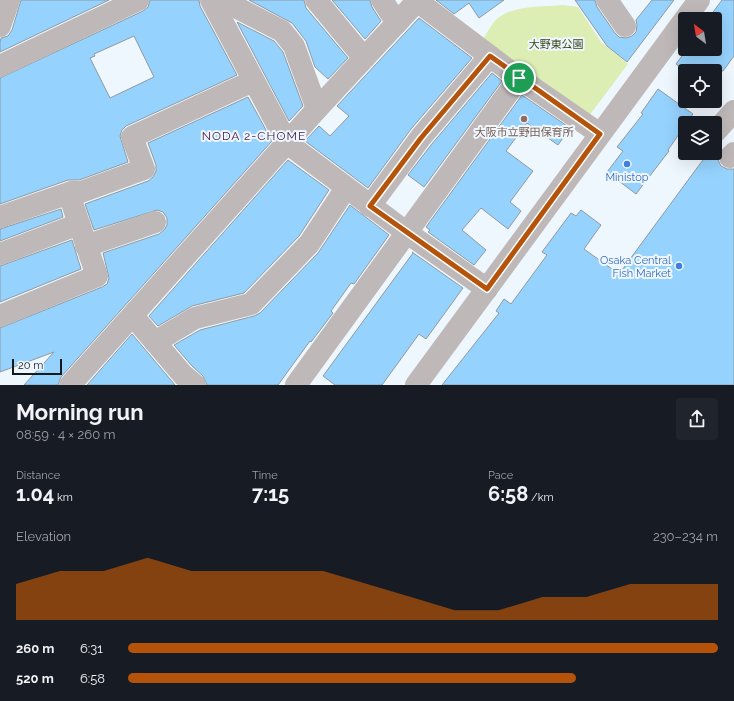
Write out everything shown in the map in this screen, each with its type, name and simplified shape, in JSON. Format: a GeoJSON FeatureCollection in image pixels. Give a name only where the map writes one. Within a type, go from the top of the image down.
{"type":"FeatureCollection","features":[{"type":"Feature","properties":{"kind":"street"},"geometry":{"type":"LineString","coordinates":[[0,26],[9,0]]}},
{"type":"Feature","properties":{"kind":"street"},"geometry":{"type":"LineString","coordinates":[[0,66],[138,0]]}},
{"type":"Feature","properties":{"kind":"street"},"geometry":{"type":"LineString","coordinates":[[211,0],[287,143],[370,206],[487,289]]}},
{"type":"Feature","properties":{"kind":"street"},"geometry":{"type":"LineString","coordinates":[[222,0],[282,31],[294,46],[317,109]]}},
{"type":"Feature","properties":{"kind":"street"},"geometry":{"type":"LineString","coordinates":[[316,0],[364,58]]}},
{"type":"Feature","properties":{"kind":"street"},"geometry":{"type":"LineString","coordinates":[[382,0],[397,22]]}},
{"type":"Feature","properties":{"kind":"street"},"geometry":{"type":"LineString","coordinates":[[607,0],[625,26]]}},
{"type":"Feature","properties":{"kind":"street"},"geometry":{"type":"LineString","coordinates":[[416,385],[698,0]]}},
{"type":"Feature","properties":{"kind":"street"},"geometry":{"type":"LineString","coordinates":[[70,385],[317,109],[418,1],[519,78],[600,134]]}},
{"type":"Feature","properties":{"kind":"street"},"geometry":{"type":"LineString","coordinates":[[370,206],[421,138],[490,56]]}},
{"type":"Feature","properties":{"kind":"street"},"geometry":{"type":"LineString","coordinates":[[296,385],[519,78]]}},
{"type":"Feature","properties":{"kind":"street"},"geometry":{"type":"LineString","coordinates":[[0,217],[72,192],[81,192],[144,169],[132,138],[253,81]]}},
{"type":"Feature","properties":{"kind":"street"},"geometry":{"type":"LineString","coordinates":[[722,124],[734,111]]}},
{"type":"Feature","properties":{"kind":"street"},"geometry":{"type":"LineString","coordinates":[[155,342],[195,318],[251,304],[309,244],[346,188]]}},
{"type":"Feature","properties":{"kind":"street"},"geometry":{"type":"LineString","coordinates":[[0,316],[97,276],[72,203],[72,192]]}},
{"type":"Feature","properties":{"kind":"street"},"geometry":{"type":"LineString","coordinates":[[86,246],[155,222]]}},
{"type":"Feature","properties":{"kind":"street"},"geometry":{"type":"LineString","coordinates":[[0,254],[80,224]]}},
{"type":"Feature","properties":{"kind":"street"},"geometry":{"type":"LineString","coordinates":[[133,316],[183,375],[195,385]]}},
{"type":"Feature","properties":{"kind":"green space","name":"大野東公園"},"geometry":{"type":"Polygon","coordinates":[[[563,5],[578,7],[601,42],[628,64],[589,116],[483,39],[498,18],[512,11],[529,7],[563,5]]]}},
{"type":"Feature","properties":{"kind":"building"},"geometry":{"type":"Polygon","coordinates":[[[21,0],[109,0],[0,52],[1,38],[8,36],[12,30],[21,0]]]}},
{"type":"Feature","properties":{"kind":"building"},"geometry":{"type":"Polygon","coordinates":[[[150,0],[199,0],[200,6],[237,75],[126,126],[122,130],[120,136],[128,162],[79,180],[68,180],[0,204],[0,78],[143,11],[148,7],[150,0]],[[134,36],[94,54],[95,56],[90,58],[110,98],[154,77],[134,36]]]}},
{"type":"Feature","properties":{"kind":"building"},"geometry":{"type":"Polygon","coordinates":[[[249,0],[304,0],[306,8],[348,58],[328,79],[315,67],[306,41],[292,23],[249,0]]]}},
{"type":"Feature","properties":{"kind":"building"},"geometry":{"type":"Polygon","coordinates":[[[332,0],[370,0],[372,7],[381,21],[365,39],[332,0]]]}},
{"type":"Feature","properties":{"kind":"building"},"geometry":{"type":"Polygon","coordinates":[[[436,0],[504,0],[479,18],[469,3],[454,14],[436,0]]]}},
{"type":"Feature","properties":{"kind":"building"},"geometry":{"type":"Polygon","coordinates":[[[575,0],[595,0],[597,7],[615,33],[619,37],[626,38],[632,36],[636,32],[636,20],[652,0],[674,0],[627,62],[607,46],[575,0]]]}},
{"type":"Feature","properties":{"kind":"building"},"geometry":{"type":"Polygon","coordinates":[[[722,0],[734,0],[734,56],[723,71],[722,64],[678,64],[678,66],[676,64],[682,56],[722,56],[722,12],[713,12],[722,0]]]}},
{"type":"Feature","properties":{"kind":"building"},"geometry":{"type":"Polygon","coordinates":[[[419,18],[472,58],[411,129],[368,188],[305,141],[319,126],[330,136],[349,116],[337,106],[419,18]]]}},
{"type":"Feature","properties":{"kind":"building"},"geometry":{"type":"Polygon","coordinates":[[[237,22],[274,41],[283,52],[303,106],[289,121],[237,22]]]}},
{"type":"Feature","properties":{"kind":"building"},"geometry":{"type":"Polygon","coordinates":[[[492,73],[502,81],[424,187],[408,175],[431,145],[492,73]]]}},
{"type":"Feature","properties":{"kind":"building"},"geometry":{"type":"Polygon","coordinates":[[[658,89],[678,103],[678,108],[685,108],[693,114],[692,116],[678,116],[678,136],[668,150],[669,151],[636,194],[607,172],[623,151],[617,147],[643,114],[641,113],[658,89]]]}},
{"type":"Feature","properties":{"kind":"building"},"geometry":{"type":"Polygon","coordinates":[[[522,95],[570,128],[558,145],[527,123],[506,151],[533,171],[510,202],[521,211],[508,229],[481,208],[462,230],[486,250],[474,265],[428,232],[430,230],[426,227],[522,95]]]}},
{"type":"Feature","properties":{"kind":"building"},"geometry":{"type":"Polygon","coordinates":[[[248,97],[272,141],[61,377],[58,385],[24,385],[54,352],[0,372],[0,328],[107,284],[109,278],[103,253],[159,234],[167,225],[167,218],[163,212],[157,210],[94,230],[85,204],[148,181],[153,177],[156,171],[156,165],[148,143],[248,97]]]}},
{"type":"Feature","properties":{"kind":"building"},"geometry":{"type":"Polygon","coordinates":[[[288,160],[329,190],[299,236],[244,293],[192,306],[158,326],[149,316],[288,160]]]}},
{"type":"Feature","properties":{"kind":"building","name":"Osaka Central Fish Market"},"geometry":{"type":"Polygon","coordinates":[[[703,160],[718,160],[721,166],[727,169],[734,169],[734,385],[442,385],[499,313],[496,311],[504,299],[511,304],[547,255],[542,252],[571,213],[576,216],[581,210],[601,225],[584,249],[619,274],[703,160]]]}},
{"type":"Feature","properties":{"kind":"building"},"geometry":{"type":"Polygon","coordinates":[[[350,205],[389,235],[354,284],[351,283],[331,311],[333,313],[311,342],[310,341],[278,385],[207,385],[203,376],[192,366],[174,345],[200,330],[254,316],[260,313],[318,253],[350,205]]]}},
{"type":"Feature","properties":{"kind":"building"},"geometry":{"type":"Polygon","coordinates":[[[61,209],[63,217],[0,241],[0,229],[61,209]]]}},
{"type":"Feature","properties":{"kind":"building"},"geometry":{"type":"Polygon","coordinates":[[[72,240],[81,269],[0,302],[0,266],[72,240]]]}},
{"type":"Feature","properties":{"kind":"building"},"geometry":{"type":"Polygon","coordinates":[[[412,252],[463,288],[426,339],[419,334],[382,385],[335,385],[323,376],[413,253],[412,252]]]}},
{"type":"Feature","properties":{"kind":"building"},"geometry":{"type":"Polygon","coordinates":[[[132,334],[175,385],[87,385],[132,334]]]}},
{"type":"Feature","properties":{"kind":"place","name":"大阪市立野田保育所"},"geometry":{"type":"Point","coordinates":[524,119]}},
{"type":"Feature","properties":{"kind":"place","name":"Ministop"},"geometry":{"type":"Point","coordinates":[627,164]}},
{"type":"Feature","properties":{"kind":"place","name":"Osaka Central Fish Market"},"geometry":{"type":"Point","coordinates":[679,266]}},
{"type":"Feature","properties":{"kind":"district","name":"NODA 2-CHOME"},"geometry":{"type":"Point","coordinates":[254,136]}},
{"type":"Feature","properties":{"kind":"route"},"geometry":{"type":"LineString","coordinates":[[490,56],[519,78],[600,134],[487,289],[370,206],[421,138],[490,56]]}}]}
